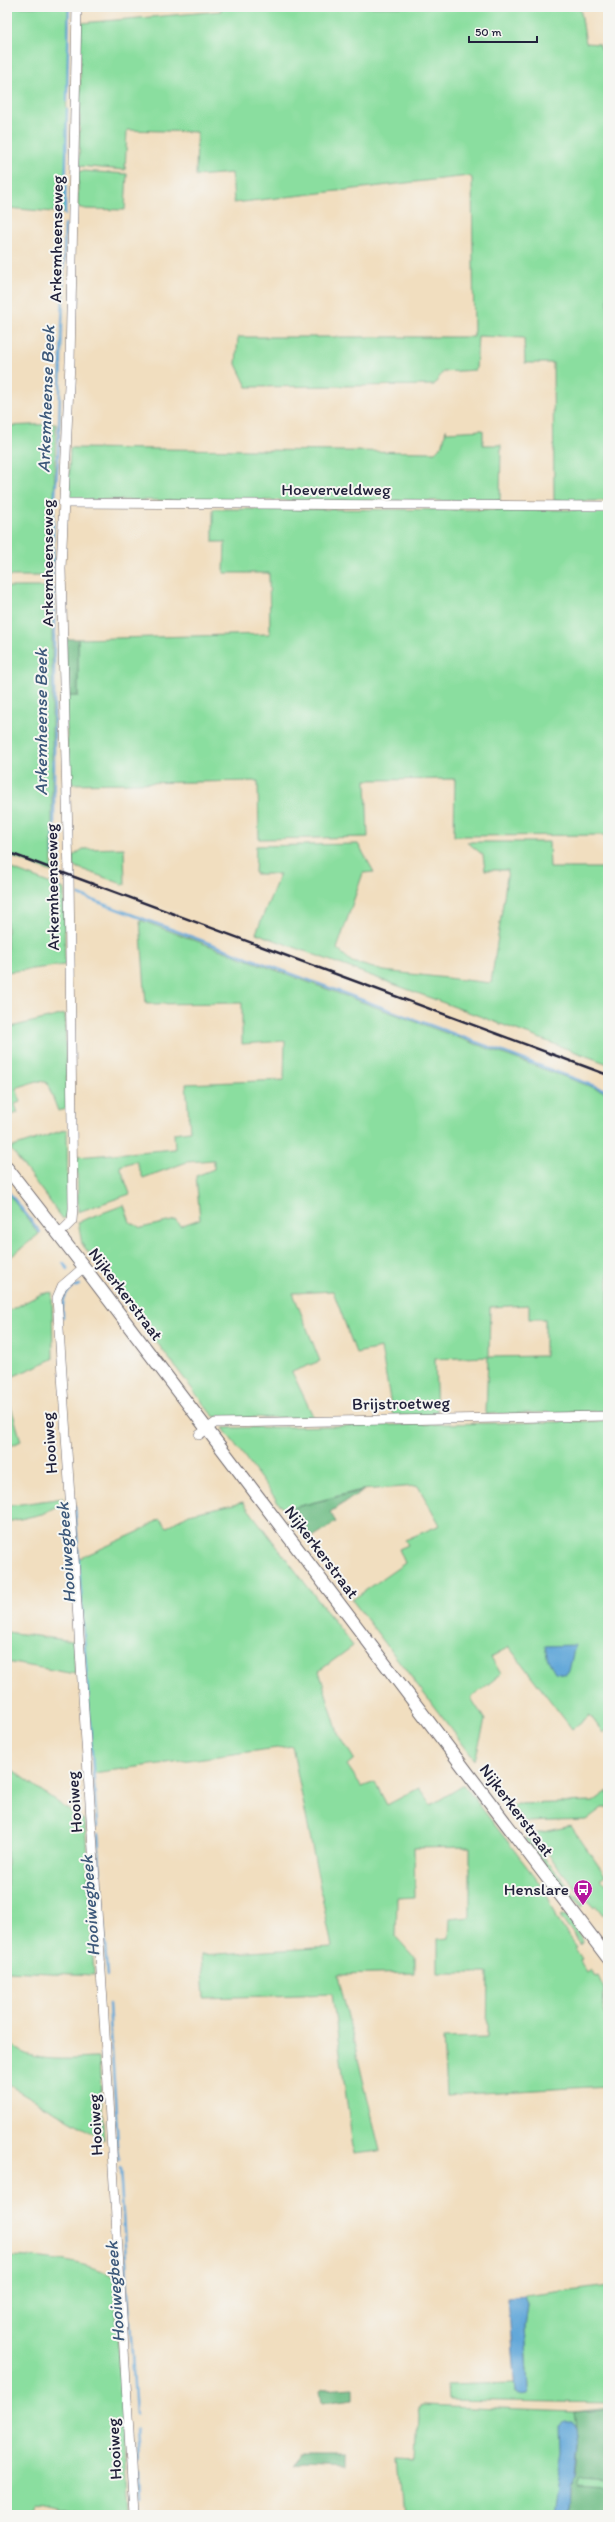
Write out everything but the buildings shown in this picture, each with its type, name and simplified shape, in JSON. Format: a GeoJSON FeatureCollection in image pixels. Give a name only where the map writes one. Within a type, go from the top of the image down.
{"type":"FeatureCollection","features":[{"type":"Feature","properties":{"kind":"main road","name":"Nijkerkerstraat"},"geometry":{"type":"LineString","coordinates":[[7,1168],[84,1267],[203,1432],[608,1958]]}},
{"type":"Feature","properties":{"kind":"street","name":"Arkemheenseweg"},"geometry":{"type":"LineString","coordinates":[[59,1234],[72,1221],[73,1208],[69,875],[61,569],[70,362],[77,7]]}},
{"type":"Feature","properties":{"kind":"street","name":"Hoeverveldweg"},"geometry":{"type":"LineString","coordinates":[[63,503],[608,506]]}},
{"type":"Feature","properties":{"kind":"street","name":"Hooiweg"},"geometry":{"type":"LineString","coordinates":[[84,1267],[62,1286],[57,1298],[103,2002],[134,2515]]}},
{"type":"Feature","properties":{"kind":"street","name":"Brijstroetweg"},"geometry":{"type":"LineString","coordinates":[[203,1432],[216,1423],[608,1416]]}},
{"type":"Feature","properties":{"kind":"green space"},"geometry":{"type":"Polygon","coordinates":[[[7,7],[68,7],[65,213],[7,208],[7,7]]]}},
{"type":"Feature","properties":{"kind":"green space"},"geometry":{"type":"Polygon","coordinates":[[[221,7],[580,7],[586,43],[599,44],[608,64],[608,501],[554,501],[553,363],[525,363],[524,338],[478,336],[476,370],[443,372],[434,385],[247,387],[236,364],[238,337],[474,337],[472,178],[469,176],[234,203],[232,173],[196,176],[197,132],[127,130],[125,170],[79,166],[81,23],[221,11],[221,7]]]}},
{"type":"Feature","properties":{"kind":"green space"},"geometry":{"type":"Polygon","coordinates":[[[78,172],[127,174],[125,210],[85,209],[78,207],[78,172]]]}},
{"type":"Feature","properties":{"kind":"green space"},"geometry":{"type":"Polygon","coordinates":[[[56,424],[52,576],[7,576],[7,426],[56,424]]]}},
{"type":"Feature","properties":{"kind":"green space"},"geometry":{"type":"Polygon","coordinates":[[[446,429],[446,432],[483,430],[483,445],[501,445],[500,501],[72,500],[68,496],[70,448],[435,452],[443,444],[446,429]]]}},
{"type":"Feature","properties":{"kind":"green space"},"geometry":{"type":"Polygon","coordinates":[[[213,509],[608,510],[608,835],[454,836],[455,779],[366,780],[368,837],[259,839],[258,781],[68,784],[66,696],[78,696],[78,639],[270,634],[269,573],[224,573],[225,542],[213,542],[213,509]]]}},
{"type":"Feature","properties":{"kind":"green space"},"geometry":{"type":"Polygon","coordinates":[[[7,587],[52,587],[52,872],[7,855],[7,587]]]}},
{"type":"Feature","properties":{"kind":"green space"},"geometry":{"type":"Polygon","coordinates":[[[66,639],[78,639],[78,696],[66,696],[66,639]]]}},
{"type":"Feature","properties":{"kind":"green space"},"geometry":{"type":"Polygon","coordinates":[[[467,842],[549,842],[550,868],[608,868],[608,1064],[256,933],[280,874],[255,874],[256,846],[358,844],[374,872],[363,873],[337,949],[352,962],[384,971],[491,983],[508,870],[485,870],[483,855],[467,842]]]}},
{"type":"Feature","properties":{"kind":"green space"},"geometry":{"type":"Polygon","coordinates":[[[124,848],[125,885],[73,866],[73,856],[83,849],[124,848]]]}},
{"type":"Feature","properties":{"kind":"green space"},"geometry":{"type":"Polygon","coordinates":[[[7,867],[64,889],[65,965],[7,972],[7,867]]]}},
{"type":"Feature","properties":{"kind":"green space"},"geometry":{"type":"Polygon","coordinates":[[[140,920],[608,1093],[608,1411],[486,1414],[488,1357],[435,1359],[437,1415],[393,1416],[381,1348],[356,1353],[333,1291],[293,1293],[320,1361],[292,1372],[314,1418],[216,1417],[212,1415],[82,1244],[78,1222],[124,1205],[130,1222],[141,1228],[176,1220],[180,1226],[200,1219],[196,1176],[214,1169],[214,1160],[187,1162],[143,1178],[136,1161],[120,1166],[130,1194],[78,1212],[77,1157],[175,1149],[174,1133],[190,1131],[186,1084],[284,1080],[285,1041],[242,1044],[242,1003],[146,1004],[140,920]],[[529,1305],[490,1307],[489,1357],[545,1356],[545,1319],[529,1319],[529,1305]]]}},
{"type":"Feature","properties":{"kind":"green space"},"geometry":{"type":"Polygon","coordinates":[[[65,1014],[67,1109],[58,1111],[46,1082],[37,1081],[16,1088],[21,1102],[15,1104],[18,1113],[7,1116],[7,1028],[65,1014]]]}},
{"type":"Feature","properties":{"kind":"green space"},"geometry":{"type":"Polygon","coordinates":[[[67,1129],[68,1216],[63,1219],[10,1148],[67,1129]]]}},
{"type":"Feature","properties":{"kind":"green space"},"geometry":{"type":"Polygon","coordinates":[[[7,1192],[39,1234],[7,1260],[7,1192]]]}},
{"type":"Feature","properties":{"kind":"green space"},"geometry":{"type":"Polygon","coordinates":[[[52,1292],[53,1359],[7,1379],[7,1312],[41,1294],[52,1292]]]}},
{"type":"Feature","properties":{"kind":"green space"},"geometry":{"type":"Polygon","coordinates":[[[7,1393],[21,1441],[7,1448],[7,1393]]]}},
{"type":"Feature","properties":{"kind":"green space"},"geometry":{"type":"Polygon","coordinates":[[[608,1421],[608,1729],[603,1733],[590,1715],[572,1729],[509,1647],[491,1657],[501,1674],[471,1698],[485,1720],[475,1760],[352,1600],[405,1563],[399,1549],[408,1545],[405,1540],[440,1525],[418,1486],[361,1490],[284,1510],[223,1428],[608,1421]]]}},
{"type":"Feature","properties":{"kind":"green space"},"geometry":{"type":"Polygon","coordinates":[[[364,1490],[330,1512],[336,1522],[308,1540],[284,1510],[364,1490]]]}},
{"type":"Feature","properties":{"kind":"green space"},"geometry":{"type":"Polygon","coordinates":[[[63,1498],[63,1503],[42,1514],[7,1522],[7,1506],[63,1498]]]}},
{"type":"Feature","properties":{"kind":"green space"},"geometry":{"type":"Polygon","coordinates":[[[243,1502],[353,1646],[319,1671],[338,1733],[354,1759],[347,1765],[362,1787],[375,1782],[387,1805],[419,1788],[431,1805],[464,1785],[544,1889],[556,1918],[577,1947],[575,1948],[582,1959],[580,1961],[587,1973],[591,1970],[595,1977],[598,1976],[604,1989],[603,2007],[608,2020],[608,2086],[446,2095],[443,2038],[487,2037],[488,1973],[438,1973],[438,1939],[449,1938],[450,1919],[470,1917],[470,1847],[414,1848],[415,1897],[397,1898],[396,1937],[415,1958],[415,1973],[338,1975],[380,2151],[354,2154],[332,1994],[204,1998],[201,1955],[332,1947],[292,1746],[93,1773],[78,1559],[138,1532],[160,1519],[167,1527],[189,1514],[243,1502]]]}},
{"type":"Feature","properties":{"kind":"green space"},"geometry":{"type":"Polygon","coordinates":[[[7,1632],[73,1641],[75,1674],[7,1662],[7,1632]]]}},
{"type":"Feature","properties":{"kind":"green space"},"geometry":{"type":"Polygon","coordinates":[[[10,1768],[85,1822],[94,1975],[7,1971],[7,1770],[10,1768]]]}},
{"type":"Feature","properties":{"kind":"green space"},"geometry":{"type":"Polygon","coordinates":[[[608,1791],[608,1808],[602,1808],[586,1820],[525,1822],[512,1806],[517,1804],[593,1802],[608,1791]]]}},
{"type":"Feature","properties":{"kind":"green space"},"geometry":{"type":"Polygon","coordinates":[[[571,1826],[605,1875],[600,1879],[605,1884],[608,1882],[608,1915],[606,1912],[603,1915],[596,1906],[594,1908],[563,1874],[534,1834],[571,1826]]]}},
{"type":"Feature","properties":{"kind":"green space"},"geometry":{"type":"Polygon","coordinates":[[[527,1837],[584,1905],[582,1907],[564,1888],[526,1840],[527,1837]]]}},
{"type":"Feature","properties":{"kind":"green space"},"geometry":{"type":"Polygon","coordinates":[[[560,1916],[567,1916],[584,1942],[581,1944],[560,1916]]]}},
{"type":"Feature","properties":{"kind":"green space"},"geometry":{"type":"Polygon","coordinates":[[[7,2035],[13,2045],[22,2052],[33,2056],[61,2059],[99,2058],[104,2140],[7,2084],[7,2035]]]}},
{"type":"Feature","properties":{"kind":"green space"},"geometry":{"type":"Polygon","coordinates":[[[7,2256],[62,2260],[103,2271],[114,2277],[128,2511],[105,2515],[93,2514],[70,2511],[35,2503],[31,2515],[7,2515],[7,2256]]]}},
{"type":"Feature","properties":{"kind":"green space"},"geometry":{"type":"Polygon","coordinates":[[[608,2285],[608,2403],[448,2400],[447,2385],[515,2383],[515,2393],[529,2389],[525,2327],[528,2305],[525,2296],[608,2285]]]}},
{"type":"Feature","properties":{"kind":"green space"},"geometry":{"type":"Polygon","coordinates":[[[353,2387],[353,2399],[322,2403],[320,2391],[323,2389],[353,2387]]]}},
{"type":"Feature","properties":{"kind":"green space"},"geometry":{"type":"Polygon","coordinates":[[[422,2406],[574,2412],[608,2408],[608,2515],[404,2515],[399,2456],[417,2457],[418,2408],[422,2406]]]}},
{"type":"Feature","properties":{"kind":"green space"},"geometry":{"type":"Polygon","coordinates":[[[608,2410],[608,2481],[580,2479],[577,2487],[608,2489],[608,2515],[569,2515],[570,2488],[576,2477],[578,2467],[579,2443],[575,2412],[608,2410]]]}},
{"type":"Feature","properties":{"kind":"green space"},"geometry":{"type":"Polygon","coordinates":[[[300,2454],[344,2454],[344,2465],[300,2463],[290,2466],[300,2454]]]}},
{"type":"Feature","properties":{"kind":"water"},"geometry":{"type":"Polygon","coordinates":[[[575,1645],[569,1671],[565,1674],[555,1672],[548,1660],[545,1646],[575,1645]]]}},
{"type":"Feature","properties":{"kind":"water"},"geometry":{"type":"Polygon","coordinates":[[[525,2296],[528,2305],[525,2327],[529,2389],[527,2394],[519,2395],[515,2392],[508,2298],[525,2296]]]}},
{"type":"Feature","properties":{"kind":"water"},"geometry":{"type":"Polygon","coordinates":[[[565,2422],[573,2422],[577,2428],[579,2443],[576,2477],[570,2488],[569,2515],[552,2515],[561,2453],[560,2426],[565,2422]]]}},
{"type":"Feature","properties":{"kind":"waterway","name":"Arkemheense Beek"},"geometry":{"type":"LineString","coordinates":[[67,101],[69,7]]}},
{"type":"Feature","properties":{"kind":"waterway","name":"Arkemheense Beek"},"geometry":{"type":"LineString","coordinates":[[65,214],[67,110]]}},
{"type":"Feature","properties":{"kind":"waterway","name":"Arkemheense Beek"},"geometry":{"type":"LineString","coordinates":[[53,575],[53,521],[58,460],[65,224]]}},
{"type":"Feature","properties":{"kind":"waterway","name":"Arkemheense Beek"},"geometry":{"type":"LineString","coordinates":[[54,587],[54,856]]}},
{"type":"Feature","properties":{"kind":"waterway","name":"Arkemheense Beek"},"geometry":{"type":"LineString","coordinates":[[53,883],[60,888]]}},
{"type":"Feature","properties":{"kind":"waterway"},"geometry":{"type":"LineString","coordinates":[[79,895],[608,1091]]}},
{"type":"Feature","properties":{"kind":"waterway","name":"Hooiwegbeek"},"geometry":{"type":"LineString","coordinates":[[7,1190],[40,1232]]}},
{"type":"Feature","properties":{"kind":"waterway","name":"Hooiwegbeek"},"geometry":{"type":"LineString","coordinates":[[63,1263],[68,1269]]}},
{"type":"Feature","properties":{"kind":"waterway","name":"Hooiwegbeek"},"geometry":{"type":"LineString","coordinates":[[63,1317],[63,1302],[65,1297],[70,1290],[79,1285]]}},
{"type":"Feature","properties":{"kind":"waterway","name":"Hooiwegbeek"},"geometry":{"type":"LineString","coordinates":[[75,1506],[97,1827]]}},
{"type":"Feature","properties":{"kind":"waterway","name":"Hooiwegbeek"},"geometry":{"type":"LineString","coordinates":[[98,1835],[107,1975]]}},
{"type":"Feature","properties":{"kind":"waterway","name":"Hooiwegbeek"},"geometry":{"type":"LineString","coordinates":[[109,2004],[119,2160]]}},
{"type":"Feature","properties":{"kind":"waterway","name":"Hooiwegbeek"},"geometry":{"type":"LineString","coordinates":[[120,2168],[136,2415]]}},
{"type":"Feature","properties":{"kind":"waterway","name":"Hooiwegbeek"},"geometry":{"type":"LineString","coordinates":[[137,2430],[139,2460]]}},
{"type":"Feature","properties":{"kind":"waterway","name":"Hooiwegbeek"},"geometry":{"type":"LineString","coordinates":[[140,2471],[141,2497]]}},
{"type":"Feature","properties":{"kind":"railway"},"geometry":{"type":"LineString","coordinates":[[7,852],[608,1075]]}},
{"type":"Feature","properties":{"kind":"place","name":"Henslare"},"geometry":{"type":"Point","coordinates":[583,1906]}}]}
